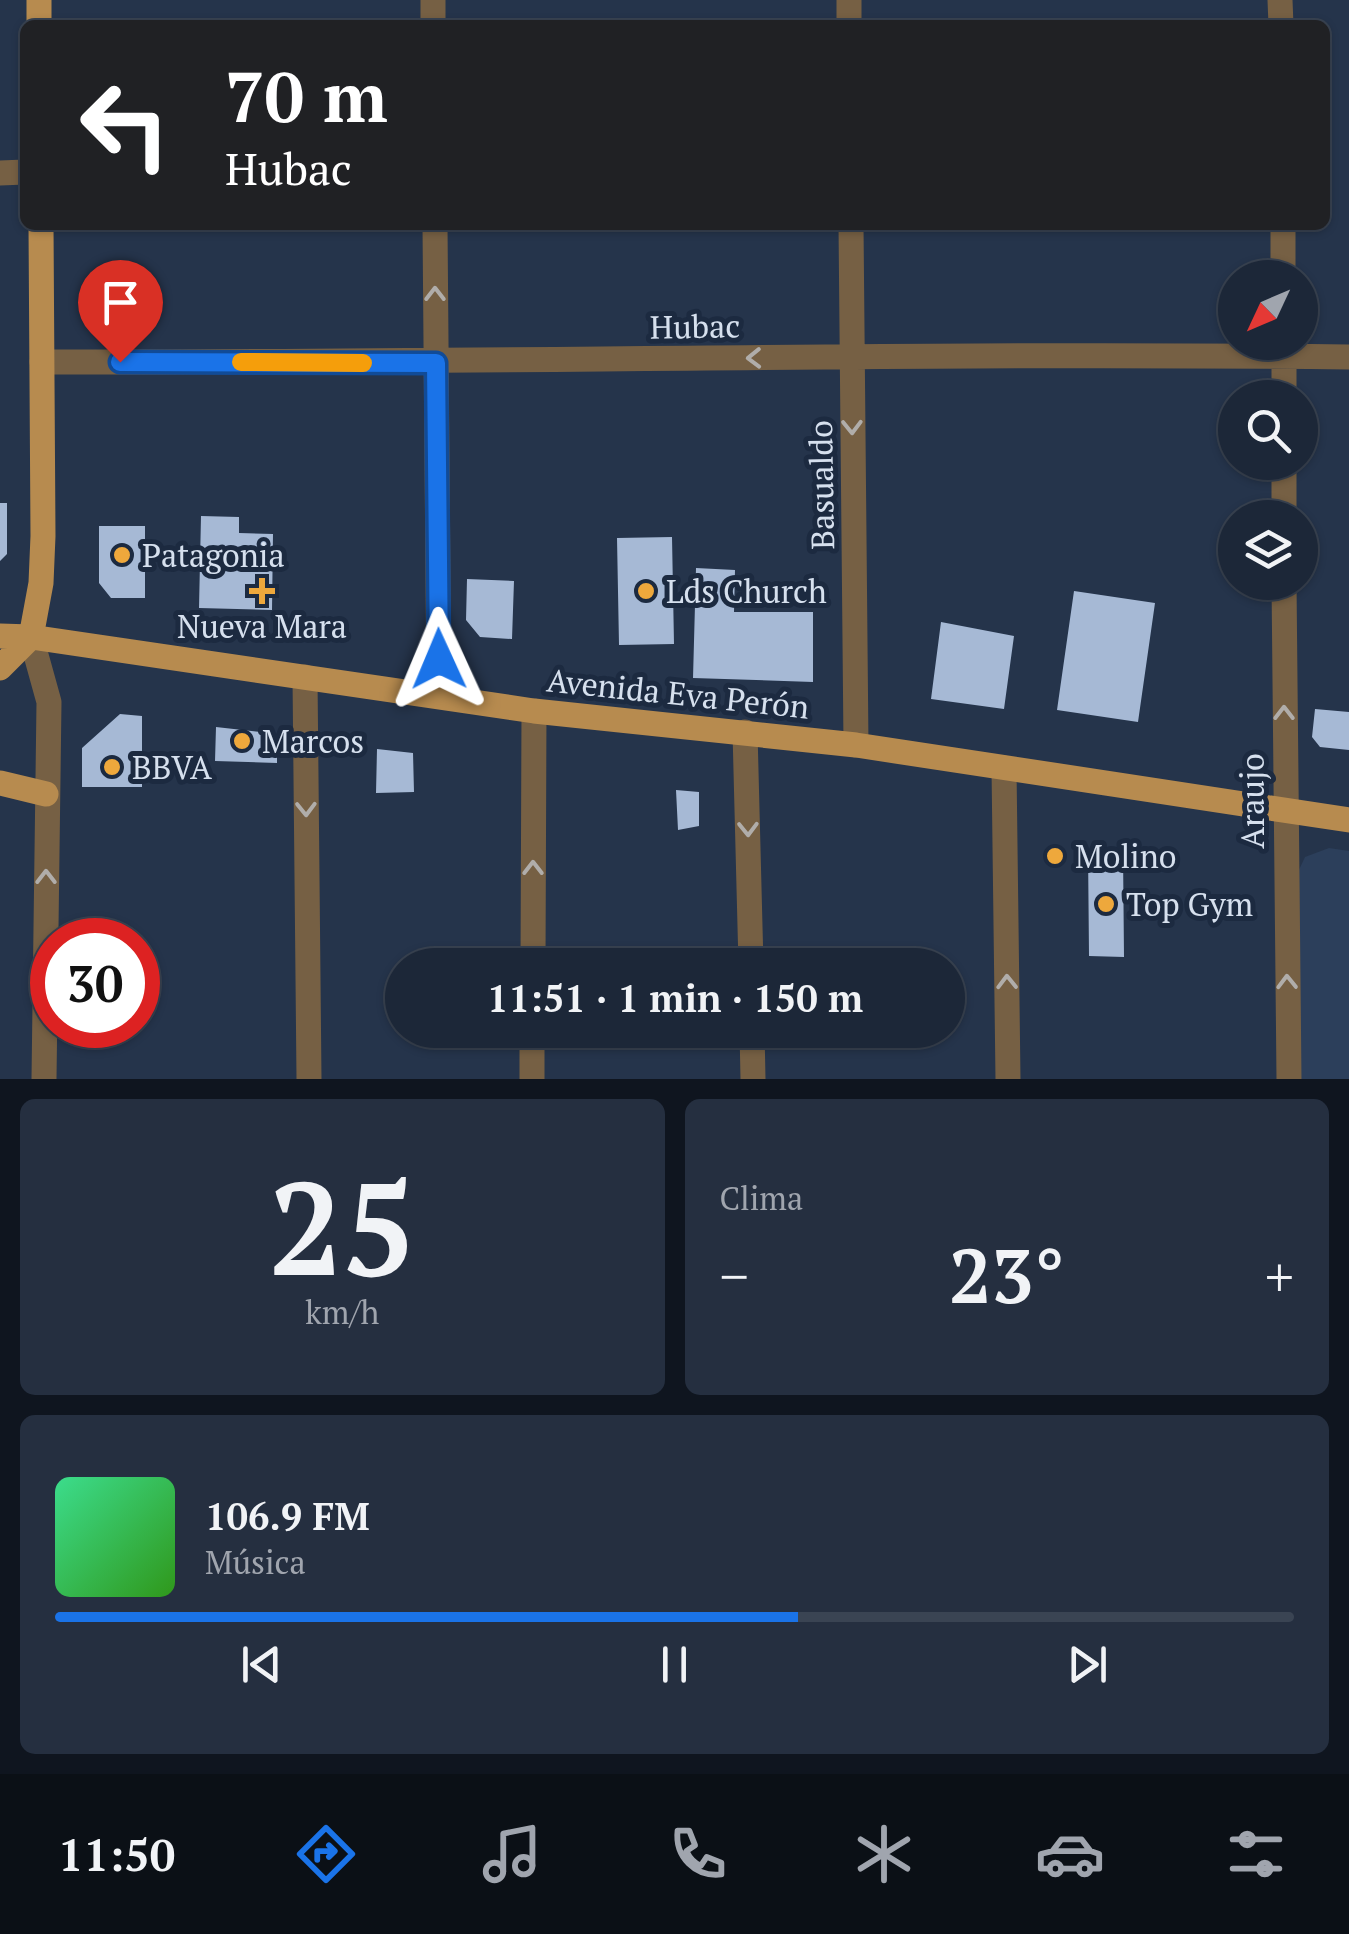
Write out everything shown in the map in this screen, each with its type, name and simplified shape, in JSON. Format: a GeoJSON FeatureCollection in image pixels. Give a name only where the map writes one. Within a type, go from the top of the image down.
{"type":"FeatureCollection","features":[{"type":"Feature","properties":{"kind":"main road"},"geometry":{"type":"LineString","coordinates":[[0,668],[31,636],[40,583],[41,230]]}},
{"type":"Feature","properties":{"kind":"main road","name":"Avenida Eva Perón"},"geometry":{"type":"LineString","coordinates":[[0,636],[31,636],[534,711],[856,745],[1349,820]]}},
{"type":"Feature","properties":{"kind":"main road"},"geometry":{"type":"LineString","coordinates":[[0,783],[46,794]]}},
{"type":"Feature","properties":{"kind":"street"},"geometry":{"type":"LineString","coordinates":[[435,230],[440,696]]}},
{"type":"Feature","properties":{"kind":"street","name":"Basualdo"},"geometry":{"type":"LineString","coordinates":[[851,230],[856,745]]}},
{"type":"Feature","properties":{"kind":"street"},"geometry":{"type":"LineString","coordinates":[[1283,230],[1283,260]]}},
{"type":"Feature","properties":{"kind":"street","name":"Hubac"},"geometry":{"type":"LineString","coordinates":[[42,362],[436,363],[1218,350]]}},
{"type":"Feature","properties":{"kind":"street","name":"Hubac"},"geometry":{"type":"LineString","coordinates":[[1318,353],[1349,357]]}},
{"type":"Feature","properties":{"kind":"street","name":"Araujo"},"geometry":{"type":"LineString","coordinates":[[1284,600],[1288,1079]]}},
{"type":"Feature","properties":{"kind":"street"},"geometry":{"type":"LineString","coordinates":[[31,636],[49,702],[44,1079]]}},
{"type":"Feature","properties":{"kind":"street"},"geometry":{"type":"LineString","coordinates":[[305,677],[309,1079]]}},
{"type":"Feature","properties":{"kind":"street"},"geometry":{"type":"LineString","coordinates":[[533,948],[534,711]]}},
{"type":"Feature","properties":{"kind":"street"},"geometry":{"type":"LineString","coordinates":[[745,732],[750,948]]}},
{"type":"Feature","properties":{"kind":"street"},"geometry":{"type":"LineString","coordinates":[[1004,768],[1008,1079]]}},
{"type":"Feature","properties":{"kind":"street"},"geometry":{"type":"LineString","coordinates":[[532,1048],[532,1079]]}},
{"type":"Feature","properties":{"kind":"street"},"geometry":{"type":"LineString","coordinates":[[752,1048],[753,1079]]}},
{"type":"Feature","properties":{"kind":"shaded area"},"geometry":{"type":"Polygon","coordinates":[[[1329,848],[1349,851],[1349,1079],[1298,1079],[1298,872],[1305,857],[1329,848]]]}},
{"type":"Feature","properties":{"kind":"building"},"geometry":{"type":"Polygon","coordinates":[[[0,503],[7,503],[7,554],[0,561],[0,503]]]}},
{"type":"Feature","properties":{"kind":"building"},"geometry":{"type":"Polygon","coordinates":[[[201,516],[239,517],[239,533],[273,534],[272,610],[199,608],[201,516]]]}},
{"type":"Feature","properties":{"kind":"building","name":"Patagonia"},"geometry":{"type":"Polygon","coordinates":[[[99,526],[145,526],[145,598],[111,598],[99,583],[99,526]]]}},
{"type":"Feature","properties":{"kind":"building","name":"Lds Church"},"geometry":{"type":"Polygon","coordinates":[[[672,537],[674,644],[619,645],[617,538],[672,537]]]}},
{"type":"Feature","properties":{"kind":"building"},"geometry":{"type":"Polygon","coordinates":[[[696,568],[735,570],[734,612],[813,612],[813,682],[693,678],[696,568]]]}},
{"type":"Feature","properties":{"kind":"building"},"geometry":{"type":"Polygon","coordinates":[[[467,579],[514,581],[512,639],[480,637],[466,620],[467,579]]]}},
{"type":"Feature","properties":{"kind":"building"},"geometry":{"type":"Polygon","coordinates":[[[1074,591],[1155,603],[1138,722],[1057,710],[1074,591]]]}},
{"type":"Feature","properties":{"kind":"building"},"geometry":{"type":"Polygon","coordinates":[[[941,622],[1014,636],[1004,709],[931,699],[941,622]]]}},
{"type":"Feature","properties":{"kind":"building"},"geometry":{"type":"Polygon","coordinates":[[[1315,709],[1349,712],[1349,750],[1320,747],[1312,737],[1315,709]]]}},
{"type":"Feature","properties":{"kind":"building","name":"BBVA"},"geometry":{"type":"Polygon","coordinates":[[[120,714],[142,716],[142,787],[82,787],[82,748],[120,714]]]}},
{"type":"Feature","properties":{"kind":"building","name":"Marcos"},"geometry":{"type":"Polygon","coordinates":[[[216,727],[260,732],[277,749],[277,763],[215,761],[216,727]]]}},
{"type":"Feature","properties":{"kind":"building"},"geometry":{"type":"Polygon","coordinates":[[[377,749],[413,753],[414,792],[376,793],[377,749]]]}},
{"type":"Feature","properties":{"kind":"building"},"geometry":{"type":"Polygon","coordinates":[[[676,790],[699,792],[699,826],[678,830],[676,790]]]}},
{"type":"Feature","properties":{"kind":"building","name":"Top Gym"},"geometry":{"type":"Polygon","coordinates":[[[1088,849],[1123,852],[1124,957],[1089,956],[1088,849]]]}},
{"type":"Feature","properties":{"kind":"slow traffic"},"geometry":{"type":"LineString","coordinates":[[241,362],[363,363]]}},
{"type":"Feature","properties":{"kind":"place","name":"Patagonia"},"geometry":{"type":"Point","coordinates":[122,555]}},
{"type":"Feature","properties":{"kind":"place","name":"Nueva Mara"},"geometry":{"type":"Point","coordinates":[262,591]}},
{"type":"Feature","properties":{"kind":"place","name":"Lds Church"},"geometry":{"type":"Point","coordinates":[646,591]}},
{"type":"Feature","properties":{"kind":"place","name":"Marcos"},"geometry":{"type":"Point","coordinates":[242,741]}},
{"type":"Feature","properties":{"kind":"place","name":"BBVA"},"geometry":{"type":"Point","coordinates":[112,767]}},
{"type":"Feature","properties":{"kind":"place","name":"Molino"},"geometry":{"type":"Point","coordinates":[1055,856]}},
{"type":"Feature","properties":{"kind":"place","name":"Top Gym"},"geometry":{"type":"Point","coordinates":[1106,904]}},
{"type":"Feature","properties":{"kind":"route"},"geometry":{"type":"LineString","coordinates":[[120,362],[436,363],[439,659]]}}]}
